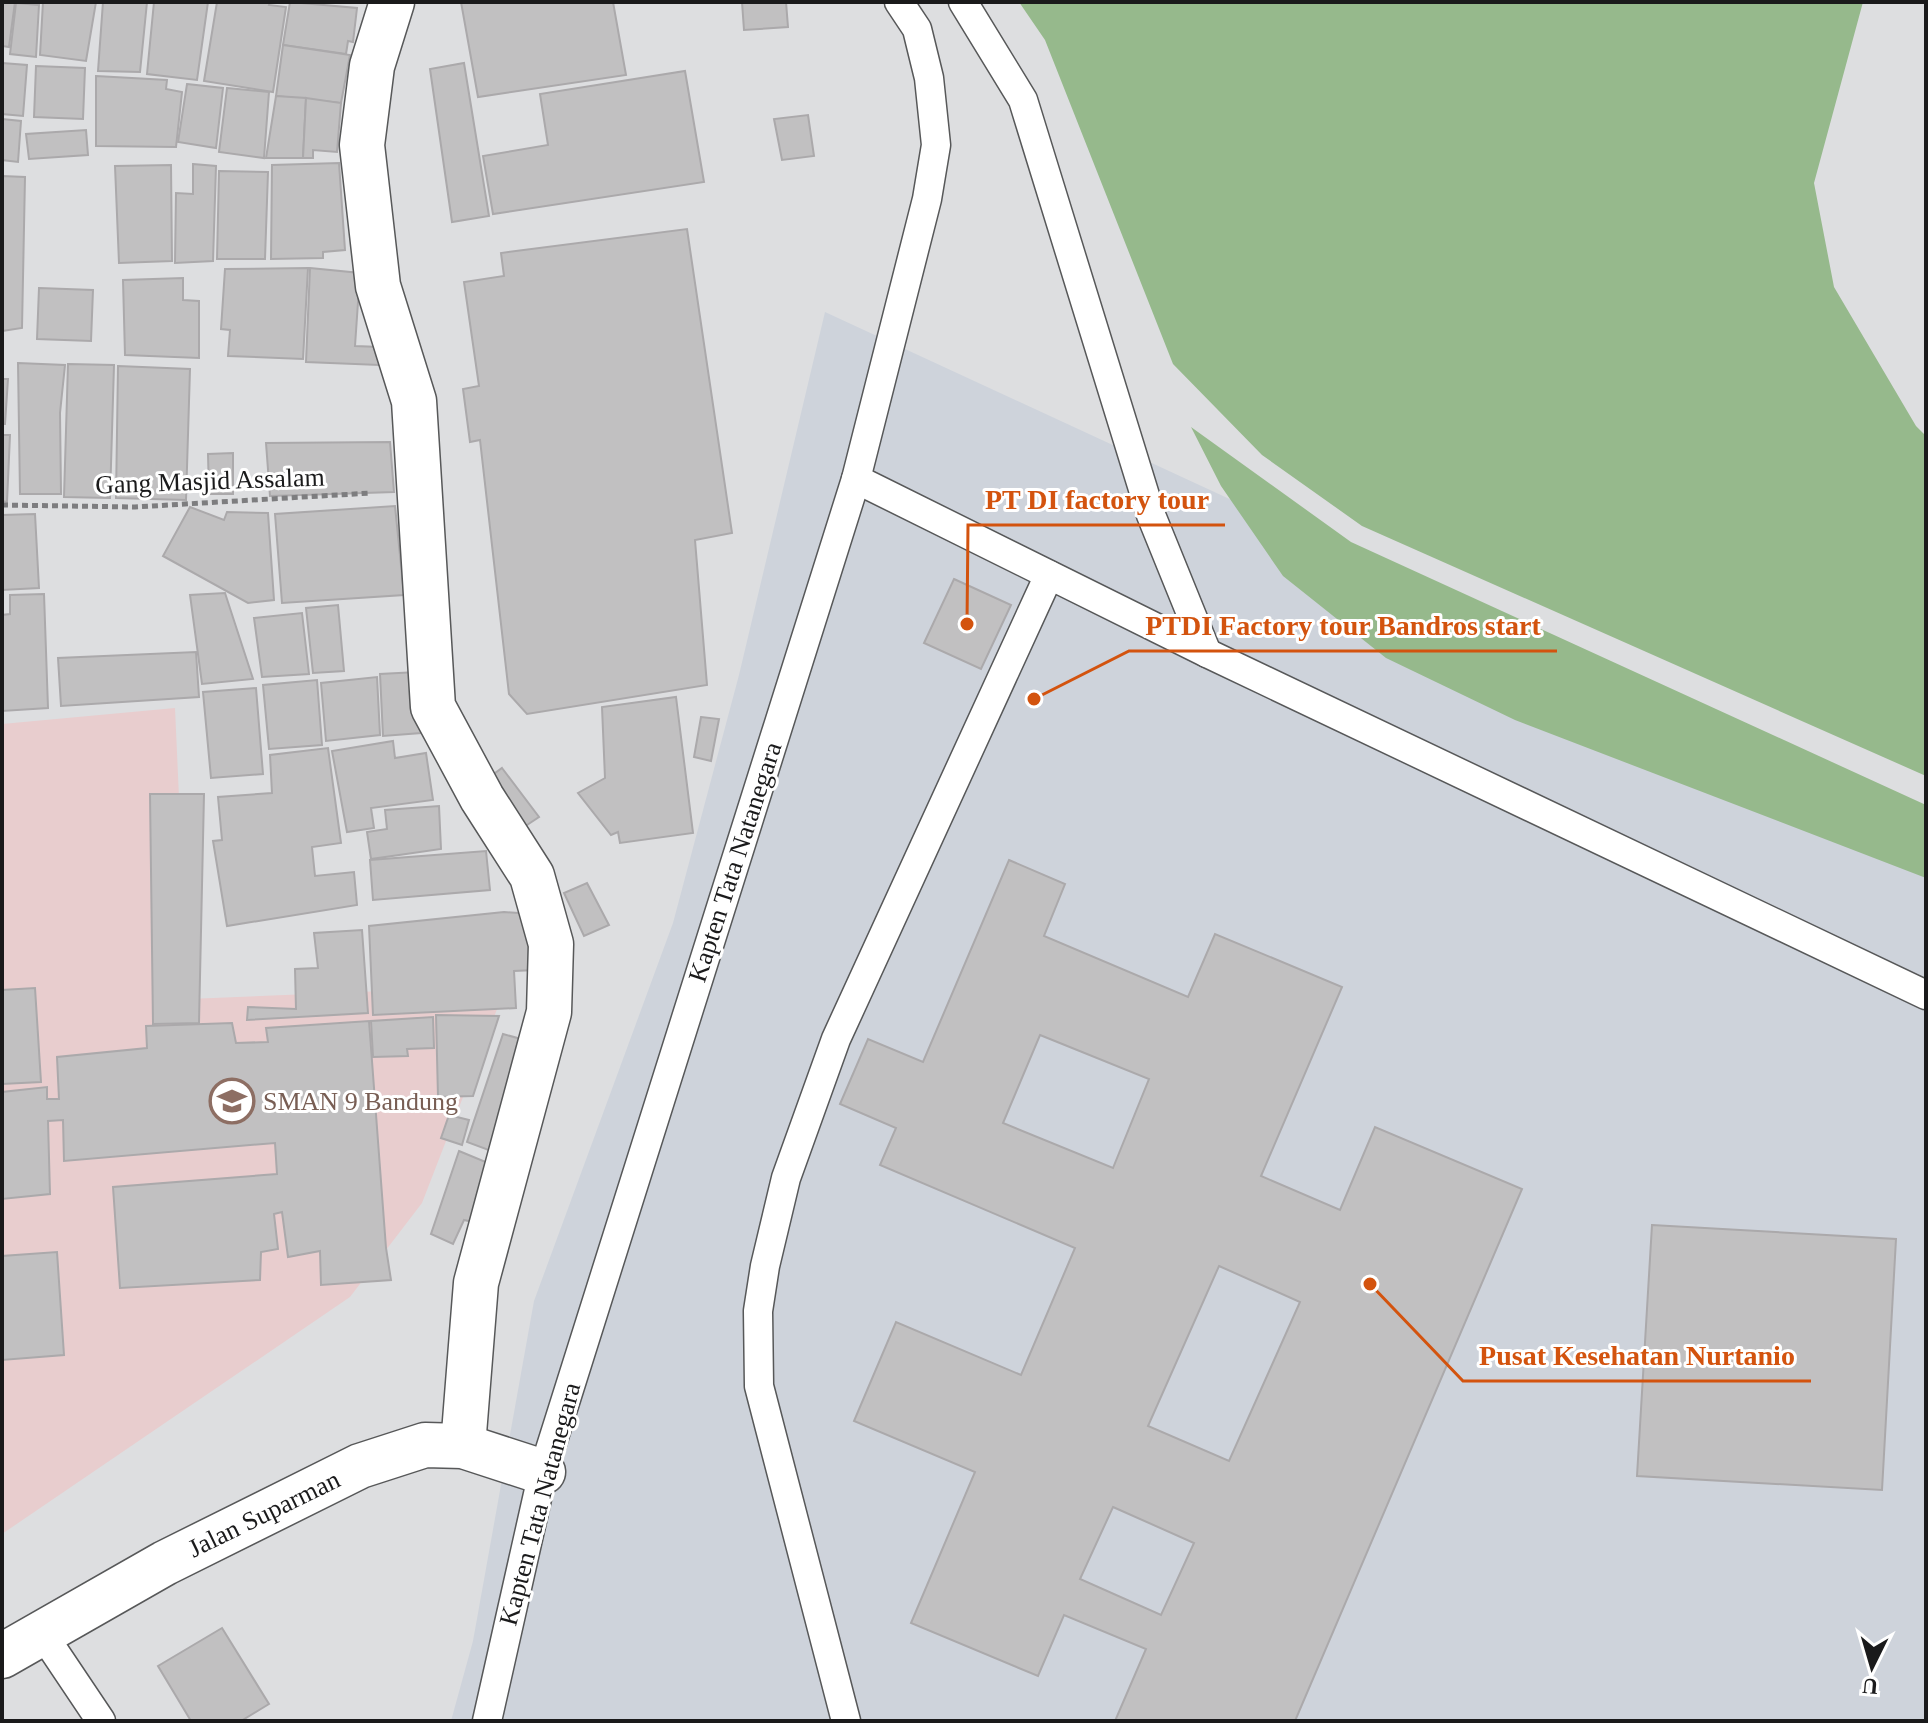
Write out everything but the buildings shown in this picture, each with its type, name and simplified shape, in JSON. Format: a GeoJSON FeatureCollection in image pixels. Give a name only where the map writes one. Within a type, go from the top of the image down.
{"type":"FeatureCollection","features":[{"type":"Feature","properties":{"kind":"street"},"geometry":{"type":"LineString","coordinates":[[392,2],[372,66],[362,145],[378,286],[414,401],[433,707],[482,798],[532,876],[551,944],[549,1012],[509,1148],[476,1283],[463,1446]]}},
{"type":"Feature","properties":{"kind":"street","name":"Jalan Suparman"},"geometry":{"type":"LineString","coordinates":[[2,1656],[165,1563],[360,1466],[425,1445],[463,1446],[543,1472]]}},
{"type":"Feature","properties":{"kind":"lane","name":"Kapten Tata Natanegara"},"geometry":{"type":"LineString","coordinates":[[487,1721],[543,1472],[856,479],[927,199],[936,145],[929,78],[917,29],[899,2]]}},
{"type":"Feature","properties":{"kind":"lane"},"geometry":{"type":"LineString","coordinates":[[963,2],[1023,100],[1151,515],[1207,653]]}},
{"type":"Feature","properties":{"kind":"lane"},"geometry":{"type":"LineString","coordinates":[[856,479],[1207,653],[1926,995]]}},
{"type":"Feature","properties":{"kind":"lane"},"geometry":{"type":"LineString","coordinates":[[846,1721],[759,1386],[758,1311],[765,1266],[786,1178],[836,1039],[1049,575]]}},
{"type":"Feature","properties":{"kind":"lane"},"geometry":{"type":"LineString","coordinates":[[42,1633],[101,1721]]}},
{"type":"Feature","properties":{"kind":"path","name":"Gang Masjid Assalam"},"geometry":{"type":"LineString","coordinates":[[2,505],[135,507],[420,491]]}},
{"type":"Feature","properties":{"kind":"shaded area"},"geometry":{"type":"Polygon","coordinates":[[[825,312],[1926,821],[1926,1721],[451,1721],[473,1641],[534,1301],[673,923],[739,675],[825,312]]]}},
{"type":"Feature","properties":{"kind":"shaded area","name":"SMAN 9 Bandung"},"geometry":{"type":"Polygon","coordinates":[[[175,708],[188,999],[506,986],[422,1203],[350,1297],[2,1534],[2,724],[175,708]]]}},
{"type":"Feature","properties":{"kind":"green space"},"geometry":{"type":"Polygon","coordinates":[[[1019,2],[1863,2],[1814,183],[1834,287],[1916,426],[1926,436],[1926,776],[1362,526],[1262,455],[1173,364],[1045,40],[1019,2]]]}},
{"type":"Feature","properties":{"kind":"green space"},"geometry":{"type":"Polygon","coordinates":[[[1191,427],[1351,542],[1926,805],[1926,878],[1515,720],[1386,658],[1283,576],[1221,486],[1191,427]]]}},
{"type":"Feature","properties":{"kind":"place","name":"PT DI factory tour"},"geometry":{"type":"Point","coordinates":[967,624]}},
{"type":"Feature","properties":{"kind":"place","name":"PTDI Factory tour Bandros start"},"geometry":{"type":"Point","coordinates":[1034,699]}},
{"type":"Feature","properties":{"kind":"place","name":"SMAN 9 Bandung"},"geometry":{"type":"Point","coordinates":[232,1101]}},
{"type":"Feature","properties":{"kind":"place","name":"Pusat Kesehatan Nurtanio"},"geometry":{"type":"Point","coordinates":[1370,1284]}}]}
